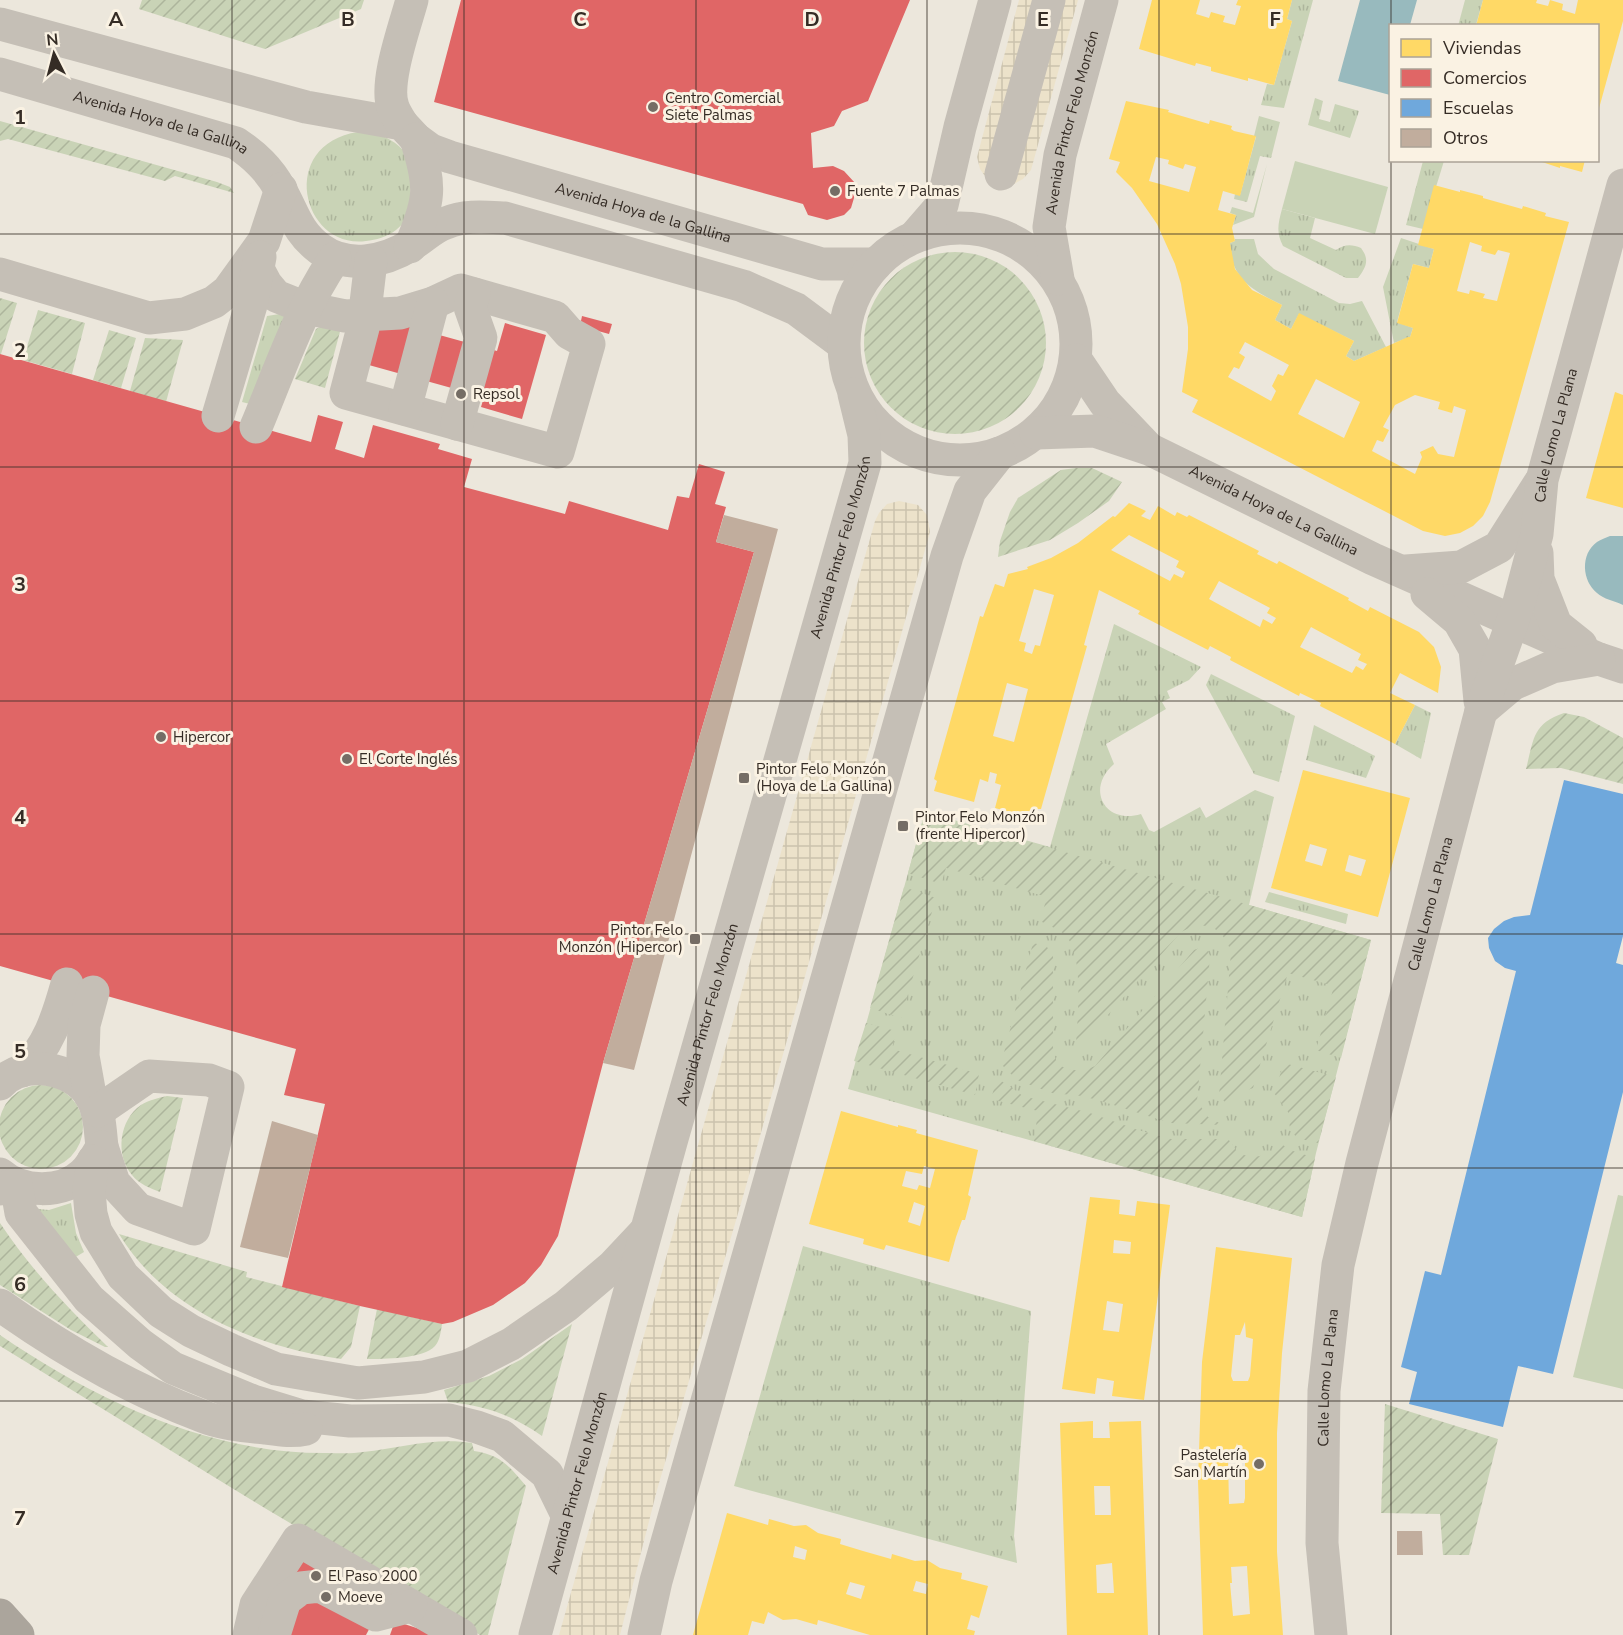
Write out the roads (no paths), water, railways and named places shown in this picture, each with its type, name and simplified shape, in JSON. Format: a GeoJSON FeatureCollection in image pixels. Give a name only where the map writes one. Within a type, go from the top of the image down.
{"type":"FeatureCollection","features":[{"type":"Feature","properties":{"kind":"highway"},"geometry":{"type":"LineString","coordinates":[[0,1615],[18,1635]]}},
{"type":"Feature","properties":{"kind":"street"},"geometry":{"type":"LineString","coordinates":[[410,246],[423,217],[428,184],[425,165],[393,106],[391,93],[393,75],[412,0]]}},
{"type":"Feature","properties":{"kind":"street"},"geometry":{"type":"LineString","coordinates":[[916,235],[955,227],[995,232],[1030,250],[1058,279],[1075,318],[1076,360],[1063,400],[1036,433],[1000,453],[966,460],[932,457],[900,444],[873,422],[854,394],[845,369],[843,344],[852,296],[864,276],[889,251],[916,235],[942,205],[960,127],[995,0]]}},
{"type":"Feature","properties":{"kind":"street"},"geometry":{"type":"LineString","coordinates":[[1001,174],[1049,0]]}},
{"type":"Feature","properties":{"kind":"street","name":"Avenida Pintor Felo Monzón"},"geometry":{"type":"LineString","coordinates":[[1058,279],[1049,227],[1060,155],[1102,0]]}},
{"type":"Feature","properties":{"kind":"street","name":"Avenida Hoya de la Gallina"},"geometry":{"type":"LineString","coordinates":[[0,24],[306,107],[409,132],[432,150],[450,157],[822,264],[876,264]]}},
{"type":"Feature","properties":{"kind":"street","name":"Avenida Hoya de la Gallina"},"geometry":{"type":"LineString","coordinates":[[0,74],[236,143],[256,157],[281,189],[304,235],[335,258],[371,261],[388,257],[410,246],[442,224],[460,218],[478,216],[505,218],[743,286],[796,309],[843,344]]}},
{"type":"Feature","properties":{"kind":"street","name":"Calle Lomo La Plana"},"geometry":{"type":"LineString","coordinates":[[1331,1635],[1322,1543],[1324,1391],[1338,1265],[1362,1163],[1481,711],[1518,606],[1537,534],[1542,480],[1623,185]]}},
{"type":"Feature","properties":{"kind":"street"},"geometry":{"type":"LineString","coordinates":[[218,416],[251,305],[261,255],[281,189]]}},
{"type":"Feature","properties":{"kind":"street"},"geometry":{"type":"LineString","coordinates":[[0,274],[95,289],[149,318],[185,314],[214,302],[228,291],[261,255]]}},
{"type":"Feature","properties":{"kind":"street"},"geometry":{"type":"LineString","coordinates":[[261,255],[266,284],[276,296],[306,308],[345,316],[364,315],[400,313],[433,303],[461,290],[555,317],[569,333],[590,344],[558,452],[346,393],[363,328],[364,315],[371,261]]}},
{"type":"Feature","properties":{"kind":"street"},"geometry":{"type":"LineString","coordinates":[[256,427],[317,284],[335,258]]}},
{"type":"Feature","properties":{"kind":"street"},"geometry":{"type":"LineString","coordinates":[[457,424],[481,338],[470,307],[474,294]]}},
{"type":"Feature","properties":{"kind":"street"},"geometry":{"type":"LineString","coordinates":[[405,409],[433,303]]}},
{"type":"Feature","properties":{"kind":"street","name":"Avenida Hoya de La Gallina"},"geometry":{"type":"LineString","coordinates":[[1076,360],[1105,403],[1149,449]]}},
{"type":"Feature","properties":{"kind":"street","name":"Avenida Pintor Felo Monzón"},"geometry":{"type":"LineString","coordinates":[[535,1635],[670,1142],[864,463],[864,435],[854,394]]}},
{"type":"Feature","properties":{"kind":"street","name":"Avenida Hoya de La Gallina"},"geometry":{"type":"LineString","coordinates":[[1036,433],[1095,431],[1149,449],[1400,572],[1611,663]]}},
{"type":"Feature","properties":{"kind":"street"},"geometry":{"type":"LineString","coordinates":[[644,1635],[656,1581],[947,556],[970,490],[1000,453]]}},
{"type":"Feature","properties":{"kind":"street"},"geometry":{"type":"LineString","coordinates":[[1400,572],[1461,567],[1499,547],[1542,480]]}},
{"type":"Feature","properties":{"kind":"street"},"geometry":{"type":"LineString","coordinates":[[1537,534],[1538,579],[1556,625],[1611,663]]}},
{"type":"Feature","properties":{"kind":"street","name":"Avenida Hoya de La Gallina"},"geometry":{"type":"LineString","coordinates":[[1400,572],[1459,621],[1475,649],[1481,711]]}},
{"type":"Feature","properties":{"kind":"street"},"geometry":{"type":"LineString","coordinates":[[1481,711],[1513,684],[1552,667],[1611,663]]}},
{"type":"Feature","properties":{"kind":"street"},"geometry":{"type":"LineString","coordinates":[[11,1078],[34,1061],[80,988],[84,1025],[83,1056],[94,1103],[98,1154],[89,1190],[91,1214],[96,1232],[123,1276],[162,1312],[191,1331],[276,1369],[358,1383],[424,1377],[468,1366],[511,1344],[566,1306],[613,1266],[648,1229]]}},
{"type":"Feature","properties":{"kind":"street"},"geometry":{"type":"LineString","coordinates":[[11,1078],[41,1069],[60,1072],[77,1081],[94,1103]]}},
{"type":"Feature","properties":{"kind":"street"},"geometry":{"type":"LineString","coordinates":[[94,1103],[149,1076],[209,1080],[228,1087],[194,1229],[138,1209],[114,1182],[98,1154]]}},
{"type":"Feature","properties":{"kind":"street"},"geometry":{"type":"LineString","coordinates":[[5,1182],[30,1189],[59,1186],[84,1174],[98,1154]]}},
{"type":"Feature","properties":{"kind":"street"},"geometry":{"type":"LineString","coordinates":[[5,1182],[21,1213],[89,1299],[148,1350],[173,1368],[253,1401],[302,1416],[350,1421],[449,1420],[502,1436],[548,1474],[567,1515]]}},
{"type":"Feature","properties":{"kind":"street"},"geometry":{"type":"LineString","coordinates":[[0,1305],[81,1358],[204,1417],[246,1426],[294,1431],[350,1421]]}},
{"type":"Feature","properties":{"kind":"street"},"geometry":{"type":"LineString","coordinates":[[249,1635],[256,1605],[298,1540],[461,1635]]}},
{"type":"Feature","properties":{"kind":"street"},"geometry":{"type":"LineString","coordinates":[[274,1635],[285,1600],[301,1588],[320,1586],[376,1615],[411,1606]]}},
{"type":"Feature","properties":{"kind":"street"},"geometry":{"type":"LineString","coordinates":[[296,1635],[305,1608],[320,1586]]}},
{"type":"Feature","properties":{"kind":"water"},"geometry":{"type":"Polygon","coordinates":[[[1360,0],[1417,0],[1410,24],[1389,24],[1389,95],[1338,81],[1360,0]]]}},
{"type":"Feature","properties":{"kind":"water"},"geometry":{"type":"Polygon","coordinates":[[[1610,536],[1623,536],[1623,605],[1600,595],[1592,588],[1586,575],[1588,553],[1598,541],[1610,536]]]}},
{"type":"Feature","properties":{"kind":"place","name":"Centro Comercial Siete Palmas"},"geometry":{"type":"Point","coordinates":[653,107]}},
{"type":"Feature","properties":{"kind":"place","name":"Fuente 7 Palmas"},"geometry":{"type":"Point","coordinates":[835,191]}},
{"type":"Feature","properties":{"kind":"place","name":"Repsol"},"geometry":{"type":"Point","coordinates":[461,394]}},
{"type":"Feature","properties":{"kind":"place","name":"Hipercor"},"geometry":{"type":"Point","coordinates":[161,737]}},
{"type":"Feature","properties":{"kind":"place","name":"El Corte Inglés"},"geometry":{"type":"Point","coordinates":[347,759]}},
{"type":"Feature","properties":{"kind":"place","name":"Pintor Felo Monzón (Hoya de La Gallina)"},"geometry":{"type":"Point","coordinates":[744,778]}},
{"type":"Feature","properties":{"kind":"place","name":"Pintor Felo Monzón (frente Hipercor)"},"geometry":{"type":"Point","coordinates":[903,826]}},
{"type":"Feature","properties":{"kind":"place","name":"Pintor Felo Monzón (Hipercor)"},"geometry":{"type":"Point","coordinates":[695,939]}},
{"type":"Feature","properties":{"kind":"place","name":"Pastelería San Martín"},"geometry":{"type":"Point","coordinates":[1259,1464]}},
{"type":"Feature","properties":{"kind":"place","name":"El Paso 2000"},"geometry":{"type":"Point","coordinates":[316,1576]}},
{"type":"Feature","properties":{"kind":"place","name":"Moeve"},"geometry":{"type":"Point","coordinates":[326,1597]}}]}
